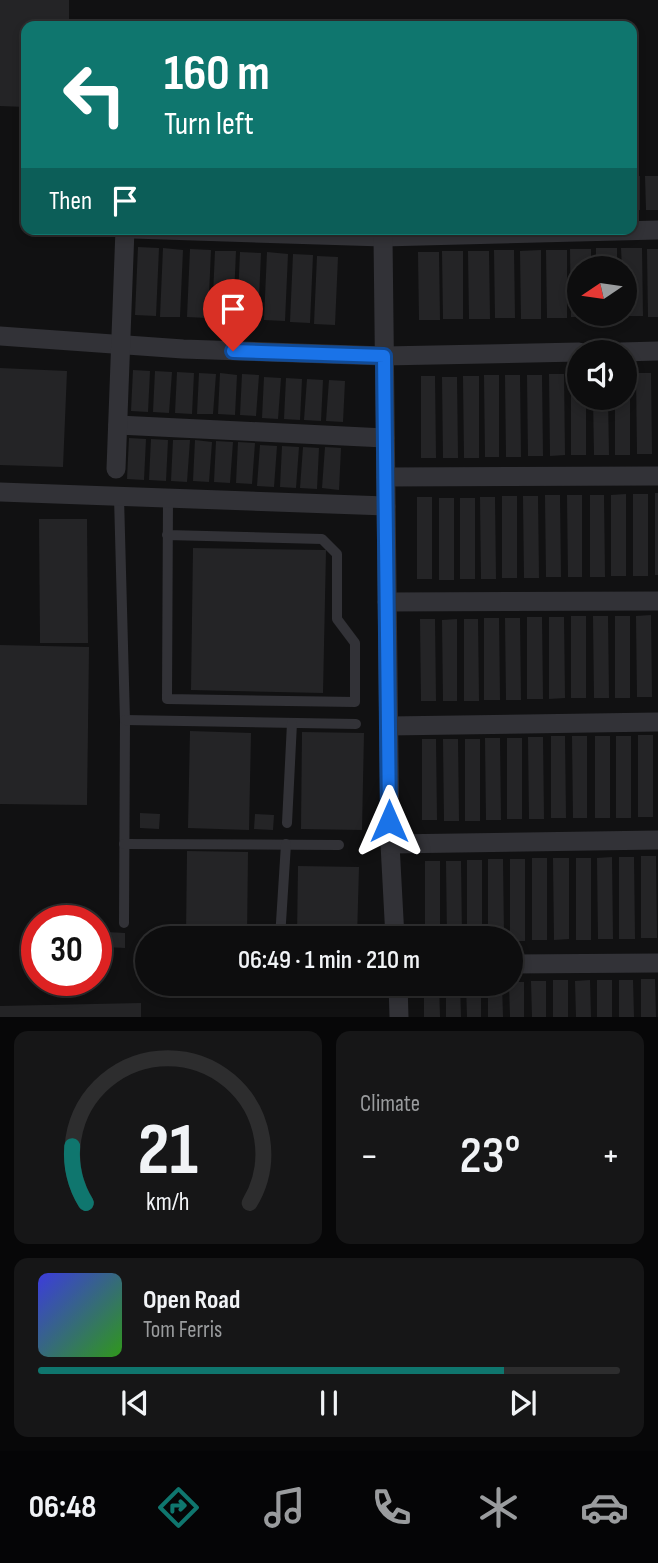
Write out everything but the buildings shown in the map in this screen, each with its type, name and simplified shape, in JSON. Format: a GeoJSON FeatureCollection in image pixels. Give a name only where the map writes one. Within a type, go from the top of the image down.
{"type":"FeatureCollection","features":[{"type":"Feature","properties":{"kind":"street"},"geometry":{"type":"LineString","coordinates":[[637,231],[658,230]]}},
{"type":"Feature","properties":{"kind":"street"},"geometry":{"type":"LineString","coordinates":[[117,468],[125,235]]}},
{"type":"Feature","properties":{"kind":"street"},"geometry":{"type":"LineString","coordinates":[[320,235],[462,235]]}},
{"type":"Feature","properties":{"kind":"street"},"geometry":{"type":"LineString","coordinates":[[383,237],[388,726],[394,926]]}},
{"type":"Feature","properties":{"kind":"street"},"geometry":{"type":"LineString","coordinates":[[0,335],[183,349],[384,356],[567,352]]}},
{"type":"Feature","properties":{"kind":"street"},"geometry":{"type":"LineString","coordinates":[[637,352],[658,351]]}},
{"type":"Feature","properties":{"kind":"street"},"geometry":{"type":"LineString","coordinates":[[118,425],[385,438]]}},
{"type":"Feature","properties":{"kind":"street"},"geometry":{"type":"LineString","coordinates":[[386,477],[658,476]]}},
{"type":"Feature","properties":{"kind":"street"},"geometry":{"type":"LineString","coordinates":[[0,492],[386,506]]}},
{"type":"Feature","properties":{"kind":"street"},"geometry":{"type":"LineString","coordinates":[[387,602],[658,601]]}},
{"type":"Feature","properties":{"kind":"street"},"geometry":{"type":"LineString","coordinates":[[388,726],[658,722]]}},
{"type":"Feature","properties":{"kind":"street"},"geometry":{"type":"LineString","coordinates":[[390,845],[658,840]]}},
{"type":"Feature","properties":{"kind":"street"},"geometry":{"type":"LineString","coordinates":[[523,964],[658,963]]}},
{"type":"Feature","properties":{"kind":"street"},"geometry":{"type":"LineString","coordinates":[[398,996],[399,1017]]}},
{"type":"Feature","properties":{"kind":"lane"},"geometry":{"type":"LineString","coordinates":[[119,497],[125,720],[124,923]]}},
{"type":"Feature","properties":{"kind":"lane"},"geometry":{"type":"LineString","coordinates":[[167,535],[322,539],[337,554],[337,619],[355,643],[355,702],[167,699],[167,535],[168,499]]}},
{"type":"Feature","properties":{"kind":"lane"},"geometry":{"type":"LineString","coordinates":[[125,720],[356,724]]}},
{"type":"Feature","properties":{"kind":"lane"},"geometry":{"type":"LineString","coordinates":[[287,823],[292,723]]}},
{"type":"Feature","properties":{"kind":"lane"},"geometry":{"type":"LineString","coordinates":[[124,844],[339,845]]}},
{"type":"Feature","properties":{"kind":"lane"},"geometry":{"type":"LineString","coordinates":[[281,926],[286,844]]}},
{"type":"Feature","properties":{"kind":"route"},"geometry":{"type":"LineString","coordinates":[[233,351],[384,356],[389,821]]}}]}
